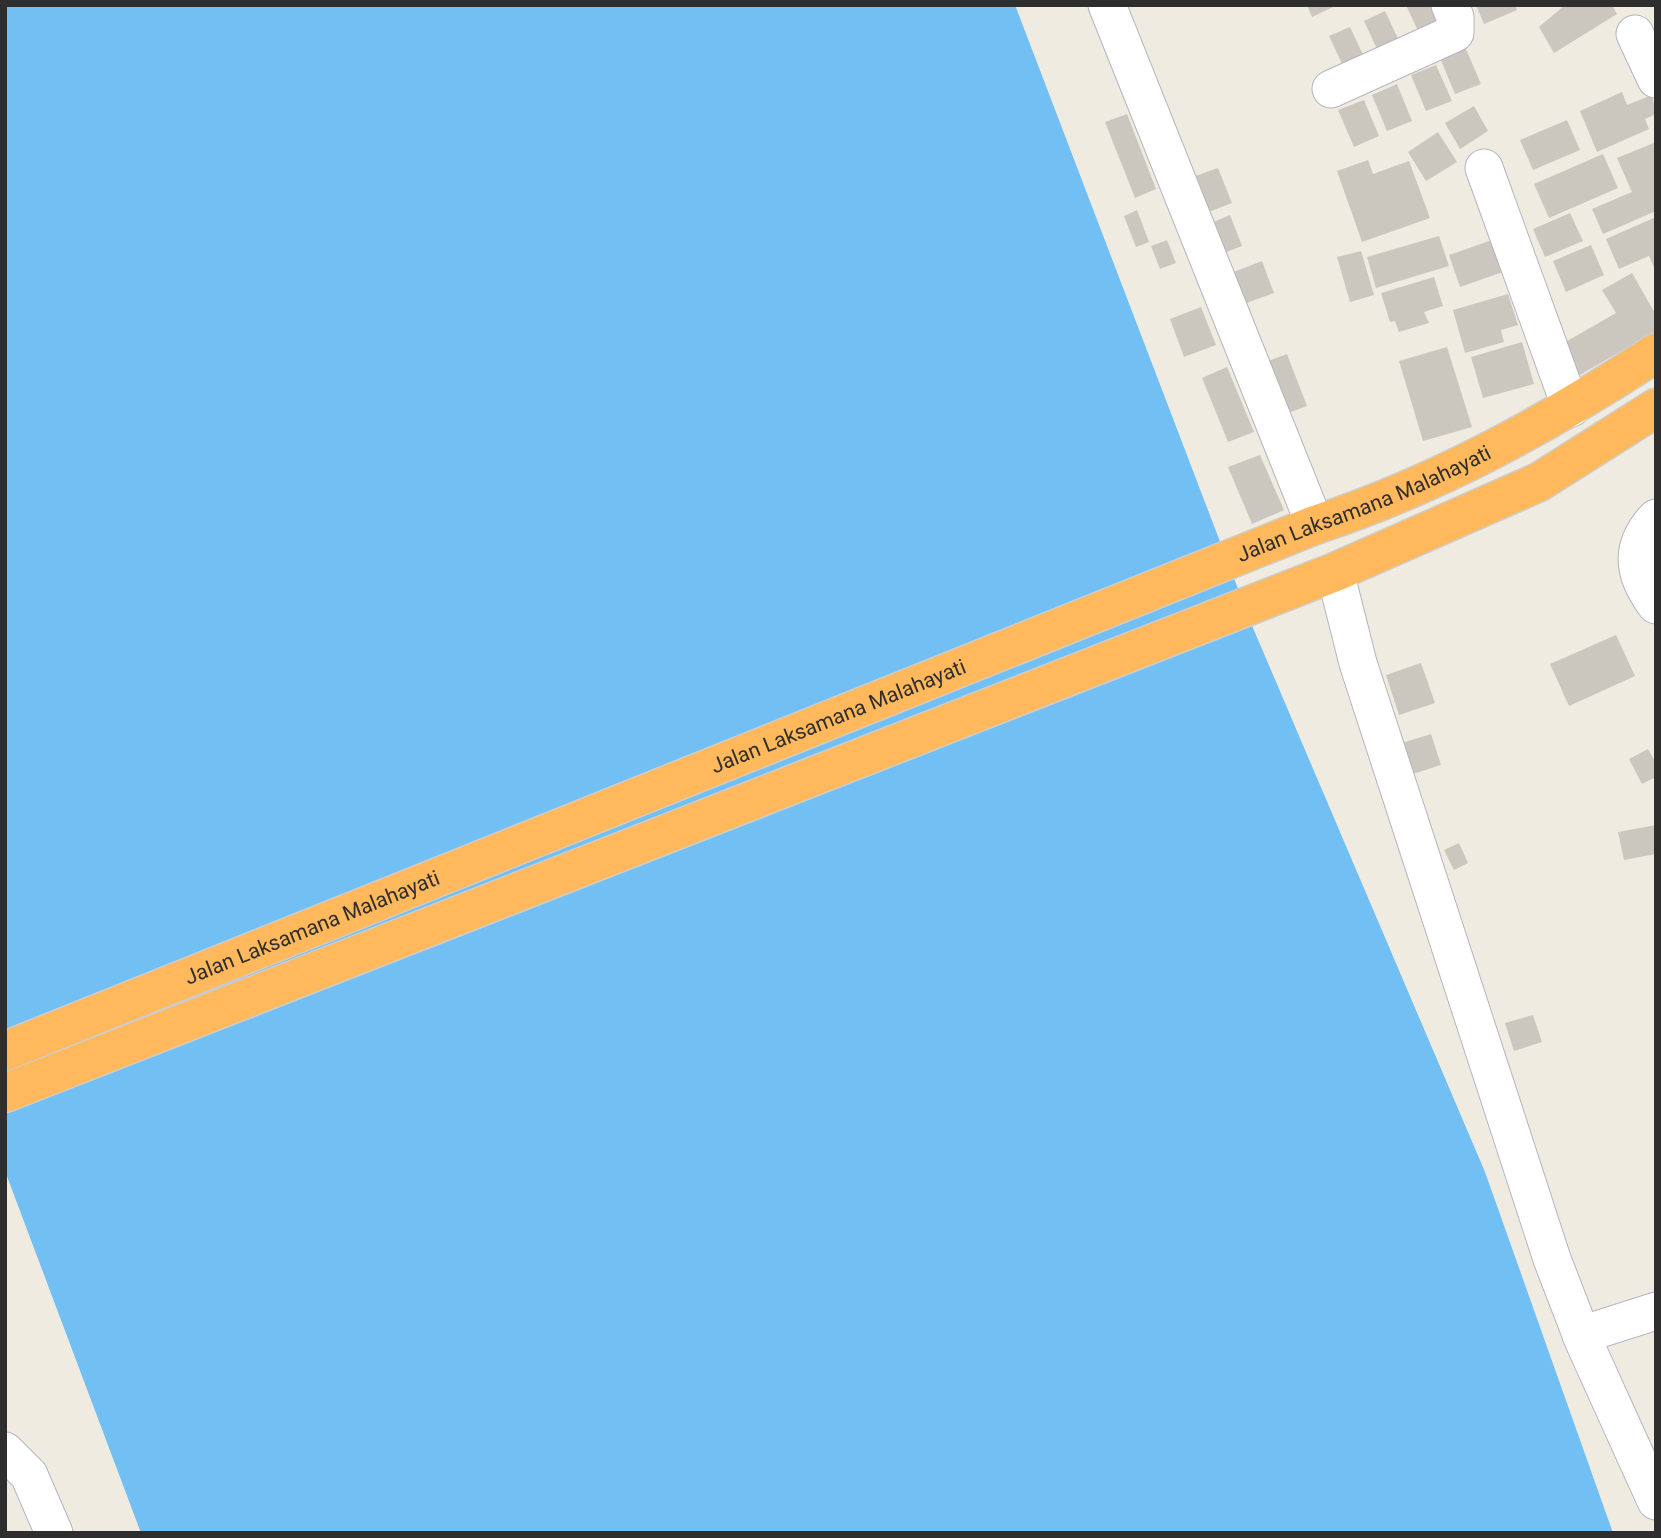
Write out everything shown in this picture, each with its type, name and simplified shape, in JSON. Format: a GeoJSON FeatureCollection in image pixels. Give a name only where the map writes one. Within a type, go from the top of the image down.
{"type":"FeatureCollection","features":[{"type":"Feature","properties":{"kind":"highway","name":"Jalan Laksamana Malahayati"},"geometry":{"type":"LineString","coordinates":[[5,1051],[1303,530],[1354,512],[1486,455],[1571,408],[1656,353]]}},
{"type":"Feature","properties":{"kind":"highway","name":"Jalan Laksamana Malahayati"},"geometry":{"type":"LineString","coordinates":[[5,1093],[1322,577],[1539,482],[1656,408]]}},
{"type":"Feature","properties":{"kind":"street"},"geometry":{"type":"LineString","coordinates":[[1107,5],[1303,530]]}},
{"type":"Feature","properties":{"kind":"street"},"geometry":{"type":"LineString","coordinates":[[1331,89],[1455,33],[1455,17],[1450,5]]}},
{"type":"Feature","properties":{"kind":"street"},"geometry":{"type":"LineString","coordinates":[[1635,34],[1656,79]]}},
{"type":"Feature","properties":{"kind":"street"},"geometry":{"type":"LineString","coordinates":[[1484,167],[1571,408]]}},
{"type":"Feature","properties":{"kind":"street"},"geometry":{"type":"LineString","coordinates":[[1656,518],[1636,556],[1636,574],[1656,606]]}},
{"type":"Feature","properties":{"kind":"street"},"geometry":{"type":"LineString","coordinates":[[1322,577],[1358,663],[1552,1259],[1581,1335],[1656,1501]]}},
{"type":"Feature","properties":{"kind":"street"},"geometry":{"type":"LineString","coordinates":[[1581,1335],[1656,1311]]}},
{"type":"Feature","properties":{"kind":"street"},"geometry":{"type":"LineString","coordinates":[[5,1451],[29,1475],[54,1533]]}},
{"type":"Feature","properties":{"kind":"water"},"geometry":{"type":"Polygon","coordinates":[[[5,5],[1015,5],[1253,628],[1485,1172],[1613,1533],[141,1533],[5,1171],[5,5]]]}},
{"type":"Feature","properties":{"kind":"building"},"geometry":{"type":"Polygon","coordinates":[[[1307,5],[1332,5],[1333,7],[1312,17],[1307,5]]]}},
{"type":"Feature","properties":{"kind":"building"},"geometry":{"type":"Polygon","coordinates":[[[1406,5],[1431,5],[1440,23],[1419,33],[1406,5]]]}},
{"type":"Feature","properties":{"kind":"building"},"geometry":{"type":"Polygon","coordinates":[[[1476,5],[1515,5],[1517,10],[1484,24],[1476,5]]]}},
{"type":"Feature","properties":{"kind":"building"},"geometry":{"type":"Polygon","coordinates":[[[1565,5],[1612,5],[1617,14],[1554,53],[1539,27],[1565,5]]]}},
{"type":"Feature","properties":{"kind":"building"},"geometry":{"type":"Polygon","coordinates":[[[1385,11],[1400,43],[1379,53],[1364,21],[1385,11]]]}},
{"type":"Feature","properties":{"kind":"building"},"geometry":{"type":"Polygon","coordinates":[[[1350,27],[1365,59],[1344,68],[1329,36],[1350,27]]]}},
{"type":"Feature","properties":{"kind":"building"},"geometry":{"type":"Polygon","coordinates":[[[1465,47],[1481,84],[1455,94],[1440,58],[1465,47]]]}},
{"type":"Feature","properties":{"kind":"building"},"geometry":{"type":"Polygon","coordinates":[[[1436,65],[1452,101],[1426,111],[1411,75],[1436,65]]]}},
{"type":"Feature","properties":{"kind":"building"},"geometry":{"type":"Polygon","coordinates":[[[1397,84],[1412,121],[1387,131],[1372,95],[1397,84]]]}},
{"type":"Feature","properties":{"kind":"building"},"geometry":{"type":"Polygon","coordinates":[[[1622,92],[1627,105],[1652,95],[1656,114],[1645,119],[1649,129],[1597,152],[1580,111],[1622,92]]]}},
{"type":"Feature","properties":{"kind":"building"},"geometry":{"type":"Polygon","coordinates":[[[1364,100],[1379,136],[1354,147],[1338,110],[1364,100]]]}},
{"type":"Feature","properties":{"kind":"building"},"geometry":{"type":"Polygon","coordinates":[[[1474,106],[1488,131],[1460,149],[1445,123],[1474,106]]]}},
{"type":"Feature","properties":{"kind":"building"},"geometry":{"type":"Polygon","coordinates":[[[1127,114],[1156,189],[1135,198],[1105,122],[1127,114]]]}},
{"type":"Feature","properties":{"kind":"building"},"geometry":{"type":"Polygon","coordinates":[[[1567,120],[1580,150],[1533,170],[1520,140],[1567,120]]]}},
{"type":"Feature","properties":{"kind":"building"},"geometry":{"type":"Polygon","coordinates":[[[1438,132],[1457,162],[1426,181],[1408,152],[1438,132]]]}},
{"type":"Feature","properties":{"kind":"building"},"geometry":{"type":"Polygon","coordinates":[[[1656,142],[1656,211],[1603,234],[1592,209],[1632,192],[1617,158],[1656,142]]]}},
{"type":"Feature","properties":{"kind":"building"},"geometry":{"type":"Polygon","coordinates":[[[1603,154],[1618,188],[1549,218],[1534,184],[1603,154]]]}},
{"type":"Feature","properties":{"kind":"building"},"geometry":{"type":"Polygon","coordinates":[[[1368,160],[1373,174],[1409,161],[1430,218],[1362,242],[1337,171],[1368,160]]]}},
{"type":"Feature","properties":{"kind":"building"},"geometry":{"type":"Polygon","coordinates":[[[1218,168],[1232,203],[1201,215],[1187,179],[1218,168]]]}},
{"type":"Feature","properties":{"kind":"building"},"geometry":{"type":"Polygon","coordinates":[[[1137,210],[1149,242],[1136,247],[1124,216],[1137,210]]]}},
{"type":"Feature","properties":{"kind":"building"},"geometry":{"type":"Polygon","coordinates":[[[1570,213],[1583,241],[1545,257],[1533,229],[1570,213]]]}},
{"type":"Feature","properties":{"kind":"building"},"geometry":{"type":"Polygon","coordinates":[[[1230,215],[1242,246],[1221,254],[1209,224],[1230,215]]]}},
{"type":"Feature","properties":{"kind":"building"},"geometry":{"type":"Polygon","coordinates":[[[1656,217],[1656,272],[1649,256],[1619,269],[1606,239],[1656,217]]]}},
{"type":"Feature","properties":{"kind":"building"},"geometry":{"type":"Polygon","coordinates":[[[1439,236],[1449,266],[1376,288],[1367,257],[1439,236]]]}},
{"type":"Feature","properties":{"kind":"building"},"geometry":{"type":"Polygon","coordinates":[[[1167,240],[1176,263],[1160,269],[1151,246],[1167,240]]]}},
{"type":"Feature","properties":{"kind":"building"},"geometry":{"type":"Polygon","coordinates":[[[1492,240],[1503,272],[1460,287],[1449,255],[1492,240]]]}},
{"type":"Feature","properties":{"kind":"building"},"geometry":{"type":"Polygon","coordinates":[[[1591,245],[1604,275],[1566,292],[1553,261],[1591,245]]]}},
{"type":"Feature","properties":{"kind":"building"},"geometry":{"type":"Polygon","coordinates":[[[1361,251],[1374,295],[1350,302],[1337,257],[1361,251]]]}},
{"type":"Feature","properties":{"kind":"building"},"geometry":{"type":"Polygon","coordinates":[[[1262,261],[1274,293],[1244,304],[1231,273],[1262,261]]]}},
{"type":"Feature","properties":{"kind":"building"},"geometry":{"type":"Polygon","coordinates":[[[1632,273],[1656,315],[1656,342],[1635,354],[1628,347],[1580,375],[1562,344],[1616,313],[1602,290],[1632,273]]]}},
{"type":"Feature","properties":{"kind":"building"},"geometry":{"type":"Polygon","coordinates":[[[1434,277],[1443,306],[1424,312],[1429,323],[1399,332],[1395,321],[1390,322],[1381,293],[1434,277]]]}},
{"type":"Feature","properties":{"kind":"building"},"geometry":{"type":"Polygon","coordinates":[[[1508,294],[1518,325],[1501,330],[1504,342],[1465,353],[1453,310],[1508,294]]]}},
{"type":"Feature","properties":{"kind":"building"},"geometry":{"type":"Polygon","coordinates":[[[1201,307],[1216,345],[1184,357],[1170,319],[1201,307]]]}},
{"type":"Feature","properties":{"kind":"building"},"geometry":{"type":"Polygon","coordinates":[[[1522,342],[1534,384],[1483,398],[1471,357],[1522,342]]]}},
{"type":"Feature","properties":{"kind":"building"},"geometry":{"type":"Polygon","coordinates":[[[1447,347],[1472,427],[1423,441],[1399,361],[1447,347]]]}},
{"type":"Feature","properties":{"kind":"building"},"geometry":{"type":"Polygon","coordinates":[[[1287,354],[1307,406],[1280,416],[1260,364],[1287,354]]]}},
{"type":"Feature","properties":{"kind":"building"},"geometry":{"type":"Polygon","coordinates":[[[1227,367],[1254,432],[1228,442],[1202,378],[1227,367]]]}},
{"type":"Feature","properties":{"kind":"building"},"geometry":{"type":"Polygon","coordinates":[[[1260,455],[1284,510],[1252,524],[1228,467],[1260,455]]]}},
{"type":"Feature","properties":{"kind":"building"},"geometry":{"type":"Polygon","coordinates":[[[1616,635],[1635,676],[1569,706],[1550,664],[1616,635]]]}},
{"type":"Feature","properties":{"kind":"building"},"geometry":{"type":"Polygon","coordinates":[[[1421,663],[1435,703],[1399,715],[1386,675],[1421,663]]]}},
{"type":"Feature","properties":{"kind":"building"},"geometry":{"type":"Polygon","coordinates":[[[1431,734],[1441,765],[1413,774],[1402,743],[1431,734]]]}},
{"type":"Feature","properties":{"kind":"building"},"geometry":{"type":"Polygon","coordinates":[[[1648,749],[1656,763],[1656,777],[1642,784],[1629,759],[1648,749]]]}},
{"type":"Feature","properties":{"kind":"building"},"geometry":{"type":"Polygon","coordinates":[[[1656,825],[1656,854],[1624,860],[1618,832],[1656,825]]]}},
{"type":"Feature","properties":{"kind":"building"},"geometry":{"type":"Polygon","coordinates":[[[1459,843],[1468,863],[1454,870],[1444,850],[1459,843]]]}},
{"type":"Feature","properties":{"kind":"building"},"geometry":{"type":"Polygon","coordinates":[[[1533,1015],[1542,1042],[1514,1051],[1505,1023],[1533,1015]]]}}]}
